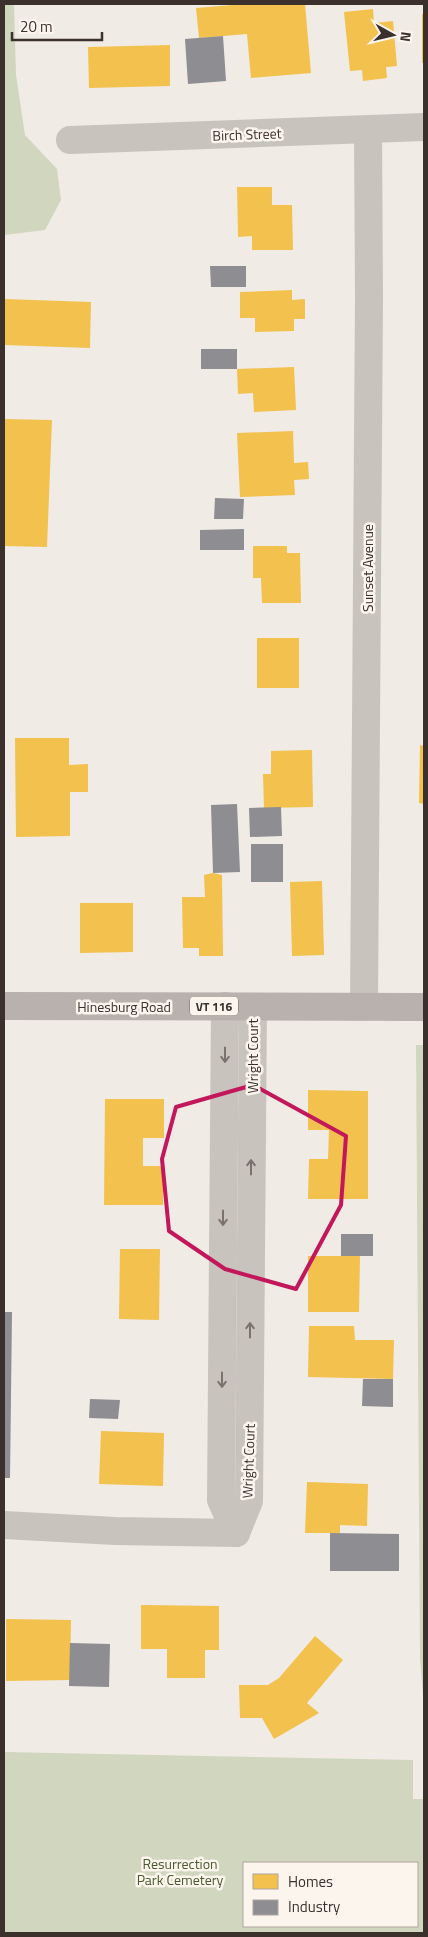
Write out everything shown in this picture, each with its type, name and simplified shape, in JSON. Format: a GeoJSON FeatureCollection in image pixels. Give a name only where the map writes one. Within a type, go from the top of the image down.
{"type":"FeatureCollection","features":[{"type":"Feature","properties":{"kind":"main road","name":"Hinesburg Road"},"geometry":{"type":"LineString","coordinates":[[4,1006],[424,1007]]}},
{"type":"Feature","properties":{"kind":"street","name":"Birch Street"},"geometry":{"type":"LineString","coordinates":[[70,140],[424,127]]}},
{"type":"Feature","properties":{"kind":"street","name":"Sunset Avenue"},"geometry":{"type":"LineString","coordinates":[[364,1006],[369,306],[368,130]]}},
{"type":"Feature","properties":{"kind":"street","name":"Wright Court"},"geometry":{"type":"LineString","coordinates":[[225,1006],[221,1500],[236,1533]]}},
{"type":"Feature","properties":{"kind":"street","name":"Wright Court"},"geometry":{"type":"LineString","coordinates":[[236,1533],[249,1501],[253,1007]]}},
{"type":"Feature","properties":{"kind":"street"},"geometry":{"type":"LineString","coordinates":[[4,1525],[115,1531],[236,1533]]}},
{"type":"Feature","properties":{"kind":"highlighted area"},"geometry":{"type":"Polygon","coordinates":[[[253,1085],[346,1136],[341,1205],[296,1289],[225,1269],[169,1231],[162,1159],[176,1107],[253,1085]]]}},
{"type":"Feature","properties":{"kind":"green space"},"geometry":{"type":"Polygon","coordinates":[[[4,4],[14,4],[16,75],[25,135],[57,169],[61,200],[45,230],[4,235],[4,4]]]}},
{"type":"Feature","properties":{"kind":"green space"},"geometry":{"type":"Polygon","coordinates":[[[416,1045],[424,1045],[424,1708],[420,1659],[416,1045]]]}},
{"type":"Feature","properties":{"kind":"green space","name":"Resurrection Park Cemetery"},"geometry":{"type":"Polygon","coordinates":[[[4,1752],[413,1760],[413,1799],[424,1799],[424,1933],[4,1933],[4,1752]]]}},
{"type":"Feature","properties":{"kind":"building: Homes"},"geometry":{"type":"Polygon","coordinates":[[[244,4],[305,4],[311,73],[251,78],[247,34],[199,38],[196,8],[244,4]]]}},
{"type":"Feature","properties":{"kind":"building: Homes"},"geometry":{"type":"Polygon","coordinates":[[[373,9],[374,23],[393,21],[397,66],[386,67],[387,78],[363,81],[362,70],[350,71],[344,12],[373,9]]]}},
{"type":"Feature","properties":{"kind":"building: Homes"},"geometry":{"type":"Polygon","coordinates":[[[422,14],[424,14],[424,63],[422,63],[422,14]]]}},
{"type":"Feature","properties":{"kind":"building: Homes"},"geometry":{"type":"Polygon","coordinates":[[[170,45],[170,86],[89,88],[88,47],[170,45]]]}},
{"type":"Feature","properties":{"kind":"building: Homes"},"geometry":{"type":"Polygon","coordinates":[[[237,187],[272,187],[272,205],[292,205],[293,250],[252,250],[252,236],[238,237],[237,187]]]}},
{"type":"Feature","properties":{"kind":"building: Homes"},"geometry":{"type":"Polygon","coordinates":[[[292,290],[292,300],[305,299],[305,319],[294,319],[294,331],[255,332],[255,318],[240,318],[240,292],[292,290]]]}},
{"type":"Feature","properties":{"kind":"building: Homes"},"geometry":{"type":"Polygon","coordinates":[[[4,299],[91,302],[90,348],[4,345],[4,299]]]}},
{"type":"Feature","properties":{"kind":"building: Homes"},"geometry":{"type":"Polygon","coordinates":[[[294,367],[296,410],[254,412],[253,393],[238,394],[237,369],[294,367]]]}},
{"type":"Feature","properties":{"kind":"building: Homes"},"geometry":{"type":"Polygon","coordinates":[[[4,419],[52,420],[47,547],[4,546],[4,419]]]}},
{"type":"Feature","properties":{"kind":"building: Homes"},"geometry":{"type":"Polygon","coordinates":[[[293,431],[294,463],[308,462],[309,479],[294,480],[295,495],[240,497],[237,433],[293,431]]]}},
{"type":"Feature","properties":{"kind":"building: Homes"},"geometry":{"type":"Polygon","coordinates":[[[253,546],[287,546],[287,553],[300,553],[301,603],[262,603],[261,578],[253,578],[253,546]]]}},
{"type":"Feature","properties":{"kind":"building: Homes"},"geometry":{"type":"Polygon","coordinates":[[[257,638],[299,638],[299,688],[257,688],[257,638]]]}},
{"type":"Feature","properties":{"kind":"building: Homes"},"geometry":{"type":"Polygon","coordinates":[[[15,738],[69,738],[69,765],[88,764],[88,792],[70,792],[70,836],[16,837],[15,738]]]}},
{"type":"Feature","properties":{"kind":"building: Homes"},"geometry":{"type":"Polygon","coordinates":[[[420,745],[424,746],[424,804],[419,803],[420,745]]]}},
{"type":"Feature","properties":{"kind":"building: Homes"},"geometry":{"type":"Polygon","coordinates":[[[312,750],[313,807],[264,808],[263,774],[271,774],[271,751],[312,750]]]}},
{"type":"Feature","properties":{"kind":"building: Homes"},"geometry":{"type":"Polygon","coordinates":[[[213,873],[222,875],[223,956],[199,956],[199,948],[183,948],[182,897],[205,897],[204,875],[213,873]]]}},
{"type":"Feature","properties":{"kind":"building: Homes"},"geometry":{"type":"Polygon","coordinates":[[[322,881],[324,955],[292,956],[290,882],[322,881]]]}},
{"type":"Feature","properties":{"kind":"building: Homes"},"geometry":{"type":"Polygon","coordinates":[[[80,903],[133,903],[133,952],[80,953],[80,903]]]}},
{"type":"Feature","properties":{"kind":"building: Homes"},"geometry":{"type":"Polygon","coordinates":[[[308,1090],[368,1091],[368,1199],[308,1199],[309,1159],[328,1159],[329,1130],[308,1130],[308,1090]]]}},
{"type":"Feature","properties":{"kind":"building: Homes"},"geometry":{"type":"Polygon","coordinates":[[[105,1099],[164,1099],[164,1138],[143,1138],[143,1166],[163,1166],[163,1205],[104,1205],[105,1099]]]}},
{"type":"Feature","properties":{"kind":"building: Homes"},"geometry":{"type":"Polygon","coordinates":[[[120,1249],[160,1249],[159,1320],[119,1319],[120,1249]]]}},
{"type":"Feature","properties":{"kind":"building: Homes"},"geometry":{"type":"Polygon","coordinates":[[[308,1256],[360,1256],[359,1312],[308,1312],[308,1256]]]}},
{"type":"Feature","properties":{"kind":"building: Homes"},"geometry":{"type":"Polygon","coordinates":[[[309,1326],[354,1326],[355,1340],[394,1340],[393,1379],[308,1377],[309,1326]]]}},
{"type":"Feature","properties":{"kind":"building: Homes"},"geometry":{"type":"Polygon","coordinates":[[[101,1431],[164,1433],[163,1486],[99,1484],[101,1431]]]}},
{"type":"Feature","properties":{"kind":"building: Homes"},"geometry":{"type":"Polygon","coordinates":[[[307,1482],[368,1484],[367,1526],[340,1525],[340,1533],[305,1533],[307,1482]]]}},
{"type":"Feature","properties":{"kind":"building: Homes"},"geometry":{"type":"Polygon","coordinates":[[[141,1605],[219,1606],[219,1650],[205,1650],[205,1678],[167,1678],[167,1649],[141,1649],[141,1605]]]}},
{"type":"Feature","properties":{"kind":"building: Homes"},"geometry":{"type":"Polygon","coordinates":[[[6,1619],[71,1620],[70,1680],[6,1681],[6,1619]]]}},
{"type":"Feature","properties":{"kind":"building: Homes"},"geometry":{"type":"Polygon","coordinates":[[[315,1636],[343,1660],[307,1703],[319,1713],[274,1739],[262,1718],[240,1718],[239,1685],[268,1685],[279,1678],[315,1636]]]}},
{"type":"Feature","properties":{"kind":"building: Industry"},"geometry":{"type":"Polygon","coordinates":[[[223,36],[226,81],[188,84],[185,39],[223,36]]]}},
{"type":"Feature","properties":{"kind":"building: Industry"},"geometry":{"type":"Polygon","coordinates":[[[210,266],[246,266],[246,287],[211,287],[210,266]]]}},
{"type":"Feature","properties":{"kind":"building: Industry"},"geometry":{"type":"Polygon","coordinates":[[[201,349],[237,349],[237,369],[201,369],[201,349]]]}},
{"type":"Feature","properties":{"kind":"building: Industry"},"geometry":{"type":"Polygon","coordinates":[[[215,498],[244,499],[243,519],[214,519],[215,498]]]}},
{"type":"Feature","properties":{"kind":"building: Industry"},"geometry":{"type":"Polygon","coordinates":[[[244,529],[244,550],[200,550],[200,530],[244,529]]]}},
{"type":"Feature","properties":{"kind":"building: Industry"},"geometry":{"type":"Polygon","coordinates":[[[237,804],[240,872],[213,873],[211,805],[237,804]]]}},
{"type":"Feature","properties":{"kind":"building: Industry"},"geometry":{"type":"Polygon","coordinates":[[[281,807],[282,836],[250,837],[249,808],[281,807]]]}},
{"type":"Feature","properties":{"kind":"building: Industry"},"geometry":{"type":"Polygon","coordinates":[[[251,844],[283,844],[283,882],[251,882],[251,844]]]}},
{"type":"Feature","properties":{"kind":"building: Industry"},"geometry":{"type":"Polygon","coordinates":[[[341,1234],[373,1234],[373,1256],[341,1256],[341,1234]]]}},
{"type":"Feature","properties":{"kind":"building: Industry"},"geometry":{"type":"Polygon","coordinates":[[[4,1312],[12,1312],[10,1478],[4,1478],[4,1312]]]}},
{"type":"Feature","properties":{"kind":"building: Industry"},"geometry":{"type":"Polygon","coordinates":[[[363,1379],[393,1379],[393,1407],[362,1406],[363,1379]]]}},
{"type":"Feature","properties":{"kind":"building: Industry"},"geometry":{"type":"Polygon","coordinates":[[[90,1399],[120,1400],[118,1419],[89,1418],[90,1399]]]}},
{"type":"Feature","properties":{"kind":"building: Industry"},"geometry":{"type":"Polygon","coordinates":[[[330,1533],[399,1534],[399,1571],[330,1571],[330,1533]]]}},
{"type":"Feature","properties":{"kind":"building: Industry"},"geometry":{"type":"Polygon","coordinates":[[[70,1643],[110,1644],[109,1687],[69,1686],[70,1643]]]}}]}
